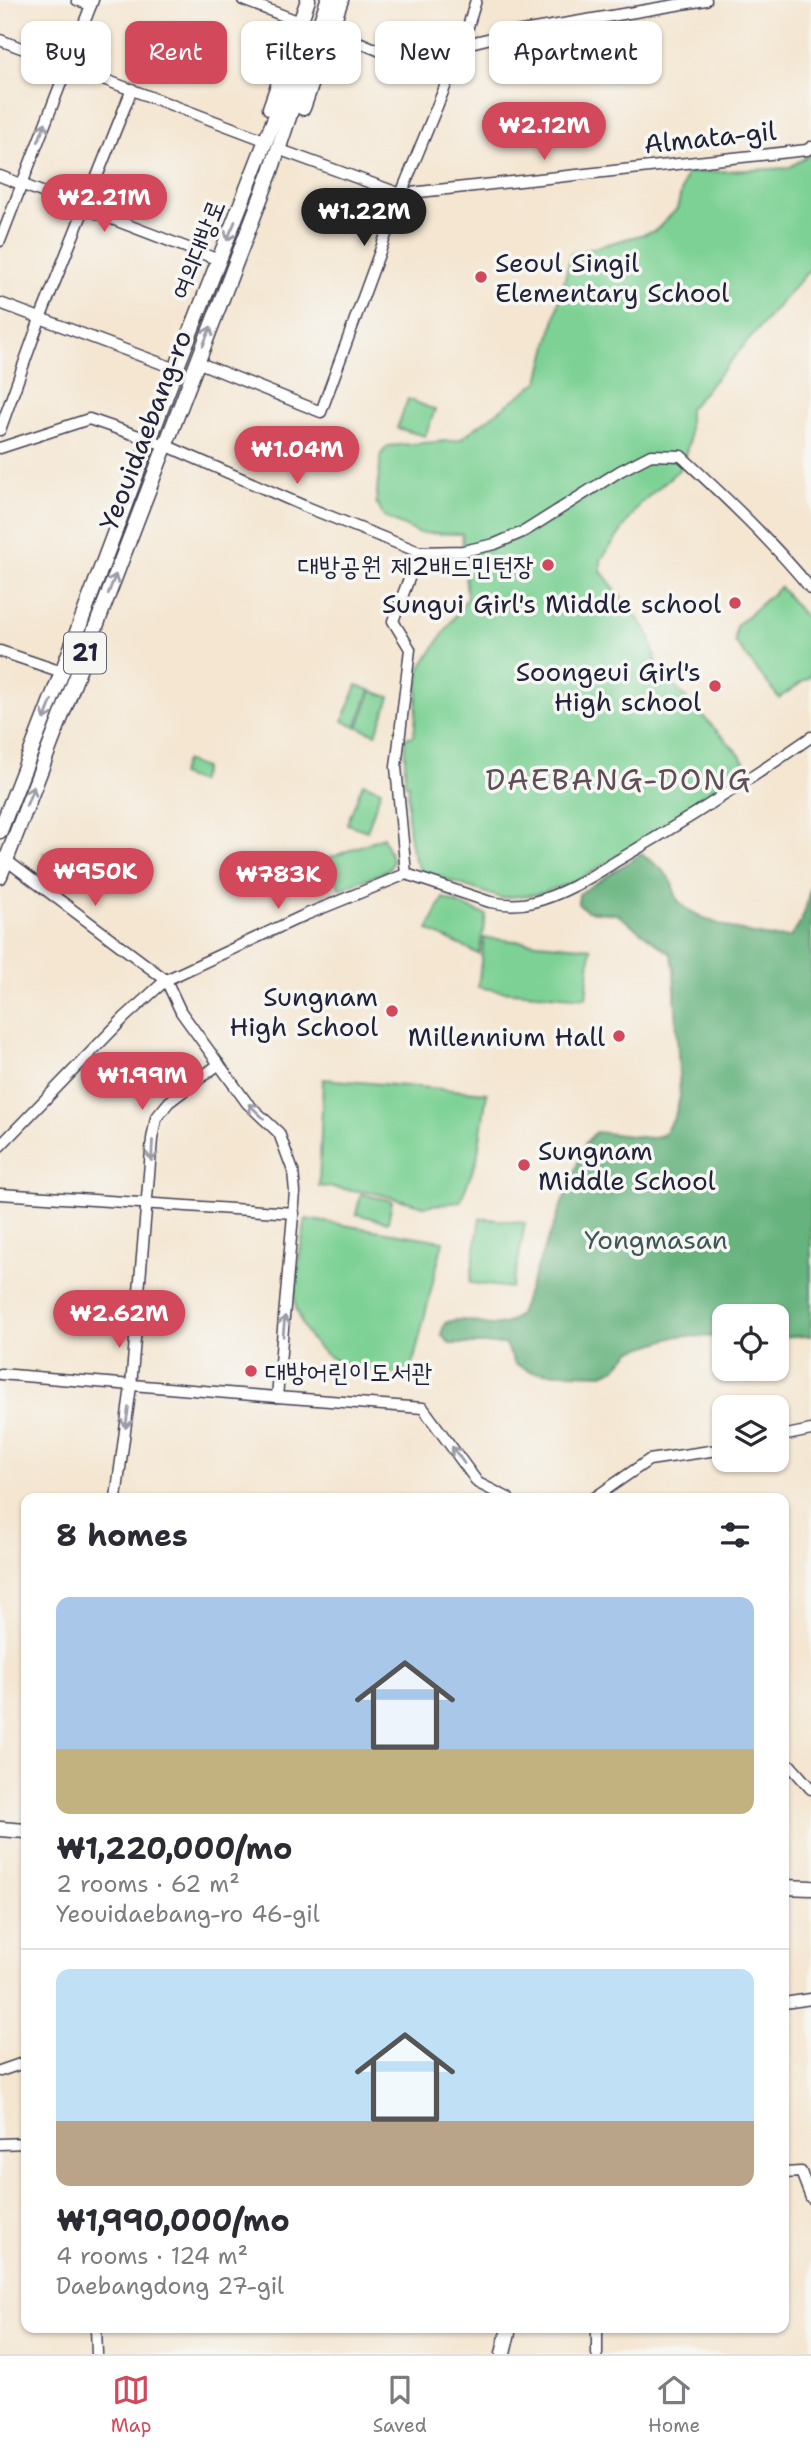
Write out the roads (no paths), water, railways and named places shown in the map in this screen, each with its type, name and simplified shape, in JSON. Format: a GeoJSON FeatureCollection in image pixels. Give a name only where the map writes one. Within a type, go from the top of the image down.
{"type":"FeatureCollection","features":[{"type":"Feature","properties":{"kind":"main road","name":"21"},"geometry":{"type":"LineString","coordinates":[[300,21],[307,0]]}},
{"type":"Feature","properties":{"kind":"main road","name":"여의대방로"},"geometry":{"type":"LineString","coordinates":[[0,831],[219,260],[264,169],[319,0]]}},
{"type":"Feature","properties":{"kind":"main road","name":"Yeouidaebang-ro"},"geometry":{"type":"LineString","coordinates":[[0,876],[3,859],[197,362],[264,169],[328,0]]}},
{"type":"Feature","properties":{"kind":"main road","name":"21"},"geometry":{"type":"LineString","coordinates":[[333,21],[341,0]]}},
{"type":"Feature","properties":{"kind":"main road","name":"21"},"geometry":{"type":"LineString","coordinates":[[278,84],[259,138],[264,169],[286,152],[311,84]]}},
{"type":"Feature","properties":{"kind":"main road"},"geometry":{"type":"LineString","coordinates":[[0,1829],[21,1831]]}},
{"type":"Feature","properties":{"kind":"main road"},"geometry":{"type":"LineString","coordinates":[[789,1887],[811,1888]]}},
{"type":"Feature","properties":{"kind":"main road"},"geometry":{"type":"LineString","coordinates":[[503,2354],[508,2333]]}},
{"type":"Feature","properties":{"kind":"street"},"geometry":{"type":"LineString","coordinates":[[77,0],[92,3],[85,21]]}},
{"type":"Feature","properties":{"kind":"street"},"geometry":{"type":"LineString","coordinates":[[243,0],[297,21]]}},
{"type":"Feature","properties":{"kind":"street"},"geometry":{"type":"LineString","coordinates":[[470,21],[476,0]]}},
{"type":"Feature","properties":{"kind":"street"},"geometry":{"type":"LineString","coordinates":[[475,41],[706,0]]}},
{"type":"Feature","properties":{"kind":"street"},"geometry":{"type":"LineString","coordinates":[[0,40],[21,48]]}},
{"type":"Feature","properties":{"kind":"street"},"geometry":{"type":"LineString","coordinates":[[111,82],[259,138]]}},
{"type":"Feature","properties":{"kind":"street"},"geometry":{"type":"LineString","coordinates":[[0,241],[60,84]]}},
{"type":"Feature","properties":{"kind":"street"},"geometry":{"type":"LineString","coordinates":[[197,362],[321,412],[401,194],[446,84]]}},
{"type":"Feature","properties":{"kind":"street"},"geometry":{"type":"LineString","coordinates":[[0,430],[40,318],[131,89]]}},
{"type":"Feature","properties":{"kind":"street","name":"Almata-gil"},"geometry":{"type":"LineString","coordinates":[[286,152],[401,194],[807,150],[811,147]]}},
{"type":"Feature","properties":{"kind":"street"},"geometry":{"type":"LineString","coordinates":[[0,176],[219,260]]}},
{"type":"Feature","properties":{"kind":"street"},"geometry":{"type":"LineString","coordinates":[[0,303],[176,369]]}},
{"type":"Feature","properties":{"kind":"street"},"geometry":{"type":"LineString","coordinates":[[0,448],[89,419],[165,445],[304,506],[419,552],[463,551],[495,544],[524,531],[620,471],[652,455],[681,456],[792,565],[811,589]]}},
{"type":"Feature","properties":{"kind":"street"},"geometry":{"type":"LineString","coordinates":[[406,874],[396,767],[410,649],[393,621],[419,552]]}},
{"type":"Feature","properties":{"kind":"street"},"geometry":{"type":"LineString","coordinates":[[1,654],[62,672]]}},
{"type":"Feature","properties":{"kind":"street"},"geometry":{"type":"LineString","coordinates":[[0,1146],[125,1017],[166,980],[305,915],[406,874],[498,904],[531,903],[553,896],[688,818],[811,737]]}},
{"type":"Feature","properties":{"kind":"street"},"geometry":{"type":"LineString","coordinates":[[3,859],[166,980],[181,1012],[219,1064],[256,1113],[279,1133],[293,1171],[294,1213],[277,1397]]}},
{"type":"Feature","properties":{"kind":"street"},"geometry":{"type":"LineString","coordinates":[[117,1493],[131,1386],[156,1118],[169,1101],[219,1064]]}},
{"type":"Feature","properties":{"kind":"street"},"geometry":{"type":"LineString","coordinates":[[0,1194],[294,1213]]}},
{"type":"Feature","properties":{"kind":"street"},"geometry":{"type":"LineString","coordinates":[[0,1374],[423,1408],[478,1483],[498,1493]]}},
{"type":"Feature","properties":{"kind":"street"},"geometry":{"type":"LineString","coordinates":[[789,1435],[811,1430]]}},
{"type":"Feature","properties":{"kind":"street"},"geometry":{"type":"LineString","coordinates":[[601,1493],[649,1460],[712,1451]]}},
{"type":"Feature","properties":{"kind":"street"},"geometry":{"type":"LineString","coordinates":[[789,1766],[811,1789]]}},
{"type":"Feature","properties":{"kind":"street"},"geometry":{"type":"LineString","coordinates":[[789,2002],[811,1998]]}},
{"type":"Feature","properties":{"kind":"street"},"geometry":{"type":"LineString","coordinates":[[0,2071],[21,2064]]}},
{"type":"Feature","properties":{"kind":"street"},"geometry":{"type":"LineString","coordinates":[[0,2144],[21,2143]]}},
{"type":"Feature","properties":{"kind":"street"},"geometry":{"type":"LineString","coordinates":[[789,2173],[801,2172],[811,2198]]}},
{"type":"Feature","properties":{"kind":"street"},"geometry":{"type":"LineString","coordinates":[[96,2333],[97,2354]]}},
{"type":"Feature","properties":{"kind":"street"},"geometry":{"type":"LineString","coordinates":[[597,2333],[597,2354]]}},
{"type":"Feature","properties":{"kind":"place","name":"Seoul Singil Elementary School"},"geometry":{"type":"Point","coordinates":[481,277]}},
{"type":"Feature","properties":{"kind":"place","name":"대방공원 제2배드민턴장"},"geometry":{"type":"Point","coordinates":[548,565]}},
{"type":"Feature","properties":{"kind":"place","name":"Sungui Girl's Middle school"},"geometry":{"type":"Point","coordinates":[735,603]}},
{"type":"Feature","properties":{"kind":"place","name":"Soongeui Girl's High school"},"geometry":{"type":"Point","coordinates":[715,686]}},
{"type":"Feature","properties":{"kind":"place","name":"Sungnam High School"},"geometry":{"type":"Point","coordinates":[392,1011]}},
{"type":"Feature","properties":{"kind":"place","name":"Millennium Hall"},"geometry":{"type":"Point","coordinates":[619,1036]}},
{"type":"Feature","properties":{"kind":"place","name":"Sungnam Middle School"},"geometry":{"type":"Point","coordinates":[524,1165]}},
{"type":"Feature","properties":{"kind":"place","name":"대방어린이도서관"},"geometry":{"type":"Point","coordinates":[251,1371]}},
{"type":"Feature","properties":{"kind":"district","name":"DAEBANG-DONG"},"geometry":{"type":"Point","coordinates":[619,779]}},
{"type":"Feature","properties":{"kind":"park label","name":"Yongmasan"},"geometry":{"type":"Point","coordinates":[656,1239]}}]}
